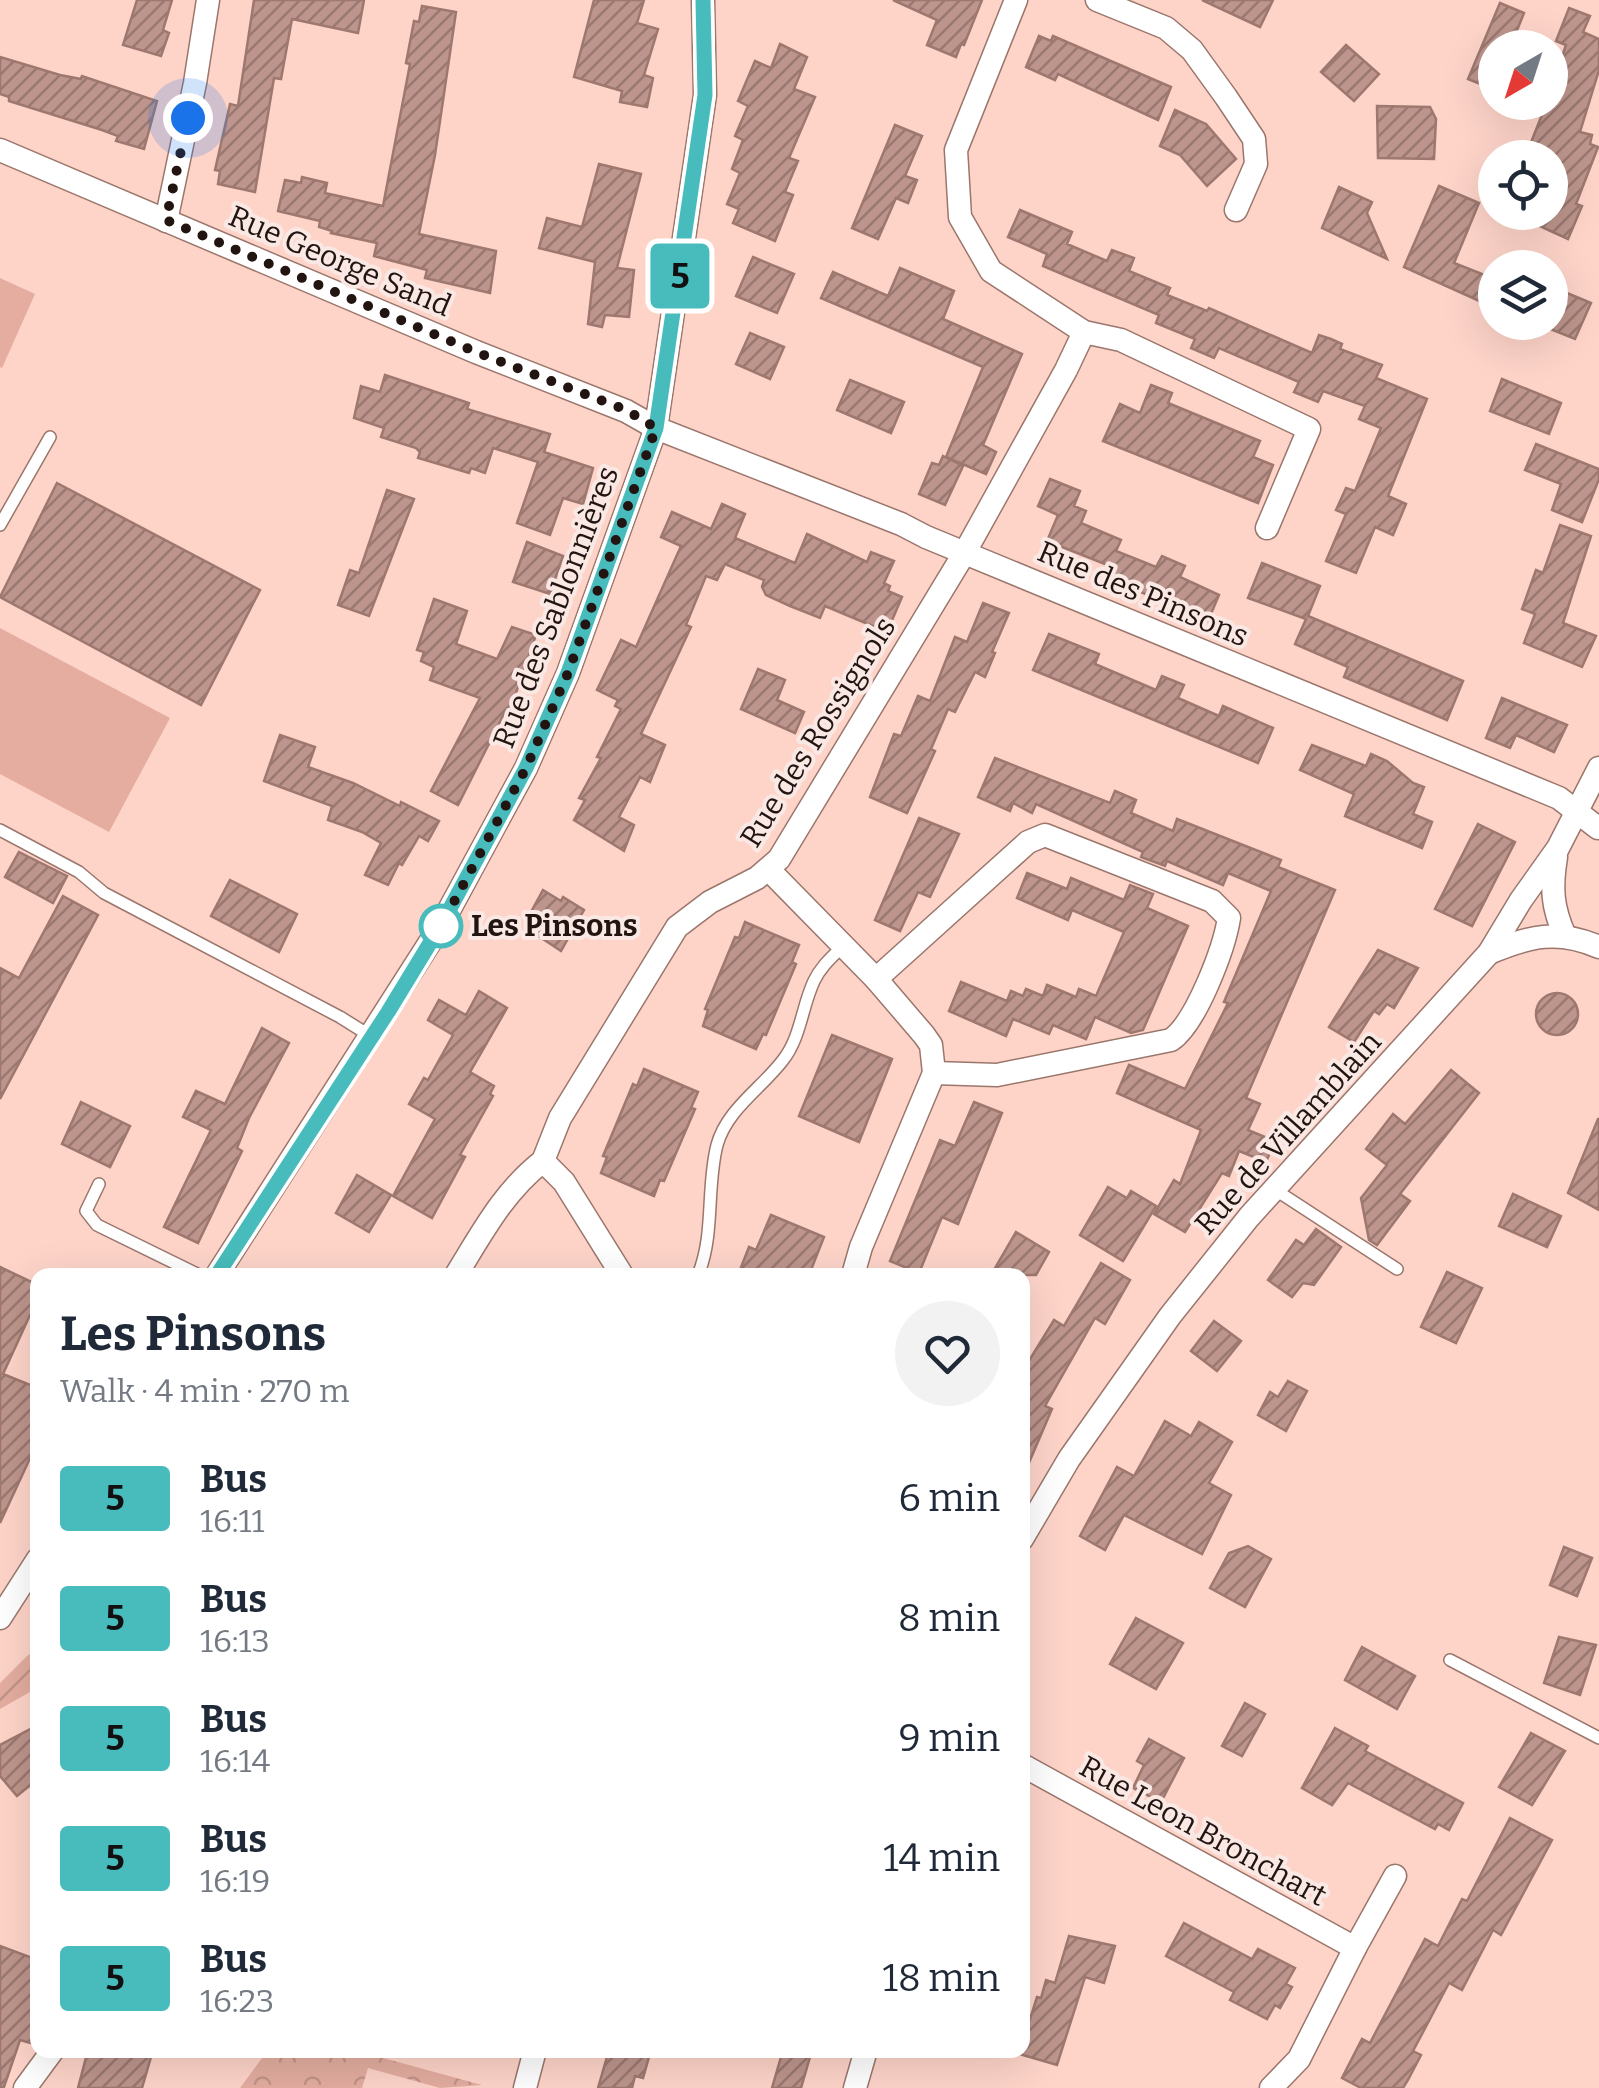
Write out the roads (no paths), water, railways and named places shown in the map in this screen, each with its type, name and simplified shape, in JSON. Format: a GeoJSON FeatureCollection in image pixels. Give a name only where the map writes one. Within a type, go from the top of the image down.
{"type":"FeatureCollection","features":[{"type":"Feature","properties":{"kind":"street"},"geometry":{"type":"LineString","coordinates":[[166,220],[208,0]]}},
{"type":"Feature","properties":{"kind":"street","name":"Rue des Sablonnières"},"geometry":{"type":"LineString","coordinates":[[222,1268],[452,907],[526,768],[568,673],[656,428],[705,95],[703,0]]}},
{"type":"Feature","properties":{"kind":"street"},"geometry":{"type":"LineString","coordinates":[[1016,0],[956,150],[960,217],[991,271],[1084,332],[1121,340],[1310,429],[1267,528]]}},
{"type":"Feature","properties":{"kind":"street"},"geometry":{"type":"LineString","coordinates":[[1098,0],[1166,28],[1192,50],[1254,139],[1256,164],[1236,210]]}},
{"type":"Feature","properties":{"kind":"street","name":"Rue George Sand"},"geometry":{"type":"LineString","coordinates":[[0,150],[476,352],[626,410],[656,428]]}},
{"type":"Feature","properties":{"kind":"street","name":"Rue des Rossignols"},"geometry":{"type":"LineString","coordinates":[[543,1161],[560,1118],[677,927],[688,916],[768,869],[788,845],[965,552],[1084,332]]}},
{"type":"Feature","properties":{"kind":"street","name":"Rue des Pinsons"},"geometry":{"type":"LineString","coordinates":[[656,428],[901,524],[1559,798],[1588,815],[1599,831]]}},
{"type":"Feature","properties":{"kind":"street","name":"Rue de Villamblain"},"geometry":{"type":"LineString","coordinates":[[1030,1526],[1069,1458],[1170,1316],[1274,1189],[1490,953],[1521,900],[1558,848],[1588,815],[1599,768]]}},
{"type":"Feature","properties":{"kind":"street"},"geometry":{"type":"LineString","coordinates":[[876,979],[1028,842],[1046,836],[1212,901],[1229,918],[1226,937],[1194,1010],[1183,1032],[1171,1040],[998,1075],[934,1073]]}},
{"type":"Feature","properties":{"kind":"street"},"geometry":{"type":"LineString","coordinates":[[1558,848],[1551,888],[1554,910],[1565,936]]}},
{"type":"Feature","properties":{"kind":"street"},"geometry":{"type":"LineString","coordinates":[[768,869],[876,979],[931,1045],[934,1073],[861,1247],[859,1268]]}},
{"type":"Feature","properties":{"kind":"street"},"geometry":{"type":"LineString","coordinates":[[1490,953],[1526,937],[1565,936],[1599,947]]}},
{"type":"Feature","properties":{"kind":"street"},"geometry":{"type":"LineString","coordinates":[[460,1268],[506,1195],[543,1161],[564,1182],[618,1268]]}},
{"type":"Feature","properties":{"kind":"street"},"geometry":{"type":"LineString","coordinates":[[0,1618],[26,1571]]}},
{"type":"Feature","properties":{"kind":"street","name":"Rue Leon Bronchart"},"geometry":{"type":"LineString","coordinates":[[1030,1769],[1355,1948]]}},
{"type":"Feature","properties":{"kind":"street"},"geometry":{"type":"LineString","coordinates":[[1271,2088],[1299,2058],[1395,1876]]}},
{"type":"Feature","properties":{"kind":"street"},"geometry":{"type":"LineString","coordinates":[[25,2088],[47,2058]]}},
{"type":"Feature","properties":{"kind":"street"},"geometry":{"type":"LineString","coordinates":[[525,2088],[533,2058]]}},
{"type":"Feature","properties":{"kind":"street"},"geometry":{"type":"LineString","coordinates":[[856,2088],[864,2058]]}},
{"type":"Feature","properties":{"kind":"lane"},"geometry":{"type":"LineString","coordinates":[[0,526],[50,436]]}},
{"type":"Feature","properties":{"kind":"lane"},"geometry":{"type":"LineString","coordinates":[[0,830],[79,872],[104,893],[340,1016],[372,1037]]}},
{"type":"Feature","properties":{"kind":"lane"},"geometry":{"type":"LineString","coordinates":[[700,1268],[718,1141],[739,1106],[784,1059],[813,982],[844,945]]}},
{"type":"Feature","properties":{"kind":"lane"},"geometry":{"type":"LineString","coordinates":[[99,1184],[86,1210],[97,1225],[185,1268]]}},
{"type":"Feature","properties":{"kind":"lane"},"geometry":{"type":"LineString","coordinates":[[1274,1189],[1397,1269]]}},
{"type":"Feature","properties":{"kind":"lane"},"geometry":{"type":"LineString","coordinates":[[1450,1660],[1599,1738]]}},
{"type":"Feature","properties":{"kind":"place","name":"Les Pinsons"},"geometry":{"type":"Point","coordinates":[441,926]}}]}
